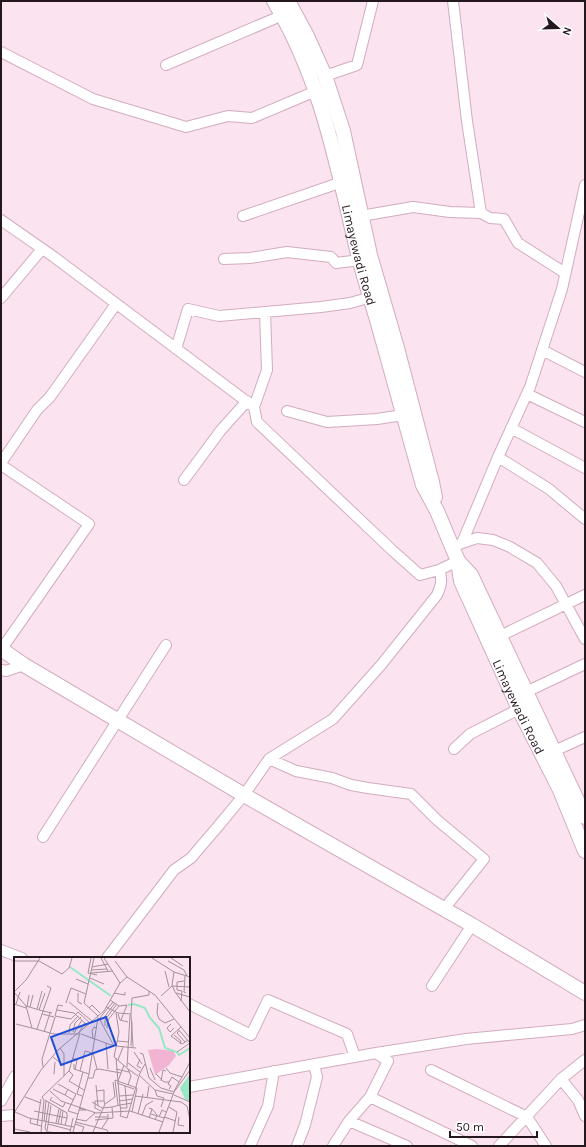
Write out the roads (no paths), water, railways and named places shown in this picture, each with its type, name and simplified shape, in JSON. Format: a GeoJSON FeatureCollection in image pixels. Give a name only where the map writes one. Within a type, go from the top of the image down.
{"type":"FeatureCollection","features":[{"type":"Feature","properties":{"kind":"street","name":"Limayewadi Road"},"geometry":{"type":"LineString","coordinates":[[274,1],[297,44],[325,118],[360,260],[397,348],[432,482],[437,511]]}},
{"type":"Feature","properties":{"kind":"street","name":"Limayewadi Road"},"geometry":{"type":"LineString","coordinates":[[288,1],[307,36],[325,76],[343,131],[376,296],[403,415],[423,485],[458,545],[458,561],[461,581],[519,709],[560,790],[585,851]]}},
{"type":"Feature","properties":{"kind":"street"},"geometry":{"type":"LineString","coordinates":[[325,76],[356,64],[373,1]]}},
{"type":"Feature","properties":{"kind":"street"},"geometry":{"type":"LineString","coordinates":[[454,1],[468,121],[481,213]]}},
{"type":"Feature","properties":{"kind":"street"},"geometry":{"type":"LineString","coordinates":[[166,65],[283,16]]}},
{"type":"Feature","properties":{"kind":"street"},"geometry":{"type":"LineString","coordinates":[[1,52],[93,99],[186,127],[228,116],[252,118],[316,91]]}},
{"type":"Feature","properties":{"kind":"street"},"geometry":{"type":"LineString","coordinates":[[243,216],[342,182]]}},
{"type":"Feature","properties":{"kind":"street"},"geometry":{"type":"LineString","coordinates":[[458,545],[527,394],[562,289],[585,185]]}},
{"type":"Feature","properties":{"kind":"street"},"geometry":{"type":"LineString","coordinates":[[361,216],[413,207],[450,212],[481,213],[490,218],[504,219],[518,243],[565,273]]}},
{"type":"Feature","properties":{"kind":"street"},"geometry":{"type":"LineString","coordinates":[[1,220],[251,404],[257,422],[392,551],[420,575],[439,570],[458,561]]}},
{"type":"Feature","properties":{"kind":"street"},"geometry":{"type":"LineString","coordinates":[[1,298],[42,249]]}},
{"type":"Feature","properties":{"kind":"street"},"geometry":{"type":"LineString","coordinates":[[224,259],[250,258],[288,252],[331,257],[336,263],[360,260]]}},
{"type":"Feature","properties":{"kind":"street"},"geometry":{"type":"LineString","coordinates":[[176,349],[188,309],[219,316],[321,307],[350,303],[376,296]]}},
{"type":"Feature","properties":{"kind":"street"},"geometry":{"type":"LineString","coordinates":[[116,304],[50,397],[37,410],[1,464],[89,524],[1,650],[244,795],[472,925],[585,993]]}},
{"type":"Feature","properties":{"kind":"street"},"geometry":{"type":"LineString","coordinates":[[184,480],[221,430],[251,404],[267,370],[265,312]]}},
{"type":"Feature","properties":{"kind":"street"},"geometry":{"type":"LineString","coordinates":[[542,350],[585,372]]}},
{"type":"Feature","properties":{"kind":"street"},"geometry":{"type":"LineString","coordinates":[[527,394],[585,422]]}},
{"type":"Feature","properties":{"kind":"street"},"geometry":{"type":"LineString","coordinates":[[287,411],[327,422],[377,419],[403,415]]}},
{"type":"Feature","properties":{"kind":"street"},"geometry":{"type":"LineString","coordinates":[[511,428],[585,468]]}},
{"type":"Feature","properties":{"kind":"street"},"geometry":{"type":"LineString","coordinates":[[498,456],[549,490],[585,519]]}},
{"type":"Feature","properties":{"kind":"street"},"geometry":{"type":"LineString","coordinates":[[458,545],[477,538],[493,540],[510,547],[537,563],[556,586],[585,639]]}},
{"type":"Feature","properties":{"kind":"street","name":"Limayewadi Road"},"geometry":{"type":"LineString","coordinates":[[458,561],[471,575],[584,811]]}},
{"type":"Feature","properties":{"kind":"street"},"geometry":{"type":"LineString","coordinates":[[108,957],[174,870],[191,858],[244,795],[269,759],[333,719],[381,665],[437,595],[441,587],[442,580],[439,570]]}},
{"type":"Feature","properties":{"kind":"street"},"geometry":{"type":"LineString","coordinates":[[500,636],[585,595]]}},
{"type":"Feature","properties":{"kind":"street"},"geometry":{"type":"LineString","coordinates":[[43,837],[166,644]]}},
{"type":"Feature","properties":{"kind":"street"},"geometry":{"type":"LineString","coordinates":[[526,692],[585,664]]}},
{"type":"Feature","properties":{"kind":"street"},"geometry":{"type":"LineString","coordinates":[[1,670],[6,671],[24,665]]}},
{"type":"Feature","properties":{"kind":"street"},"geometry":{"type":"LineString","coordinates":[[454,749],[470,734],[519,709]]}},
{"type":"Feature","properties":{"kind":"street"},"geometry":{"type":"LineString","coordinates":[[554,751],[585,737]]}},
{"type":"Feature","properties":{"kind":"street"},"geometry":{"type":"LineString","coordinates":[[269,759],[296,771],[332,778],[351,785],[411,794],[437,820],[484,859],[444,909]]}},
{"type":"Feature","properties":{"kind":"street"},"geometry":{"type":"LineString","coordinates":[[432,986],[472,925]]}},
{"type":"Feature","properties":{"kind":"street"},"geometry":{"type":"LineString","coordinates":[[1,950],[19,957]]}},
{"type":"Feature","properties":{"kind":"street"},"geometry":{"type":"LineString","coordinates":[[190,1004],[251,1035],[268,1000],[347,1034],[355,1057]]}},
{"type":"Feature","properties":{"kind":"street"},"geometry":{"type":"LineString","coordinates":[[190,1087],[376,1053],[466,1039],[572,1029],[585,1025]]}},
{"type":"Feature","properties":{"kind":"street"},"geometry":{"type":"LineString","coordinates":[[333,1146],[349,1120],[370,1097],[388,1061],[376,1053]]}},
{"type":"Feature","properties":{"kind":"street"},"geometry":{"type":"LineString","coordinates":[[499,1146],[561,1079],[585,1060]]}},
{"type":"Feature","properties":{"kind":"street"},"geometry":{"type":"LineString","coordinates":[[297,1146],[305,1125],[317,1077],[314,1064]]}},
{"type":"Feature","properties":{"kind":"street"},"geometry":{"type":"LineString","coordinates":[[431,1070],[527,1117],[546,1146]]}},
{"type":"Feature","properties":{"kind":"street"},"geometry":{"type":"LineString","coordinates":[[250,1146],[268,1106],[274,1071]]}},
{"type":"Feature","properties":{"kind":"street"},"geometry":{"type":"LineString","coordinates":[[1,1101],[14,1078]]}},
{"type":"Feature","properties":{"kind":"street"},"geometry":{"type":"LineString","coordinates":[[561,1079],[578,1100],[585,1116]]}},
{"type":"Feature","properties":{"kind":"street"},"geometry":{"type":"LineString","coordinates":[[370,1097],[472,1146]]}},
{"type":"Feature","properties":{"kind":"street"},"geometry":{"type":"LineString","coordinates":[[1,1116],[14,1115]]}},
{"type":"Feature","properties":{"kind":"street"},"geometry":{"type":"LineString","coordinates":[[349,1120],[407,1146]]}}]}
